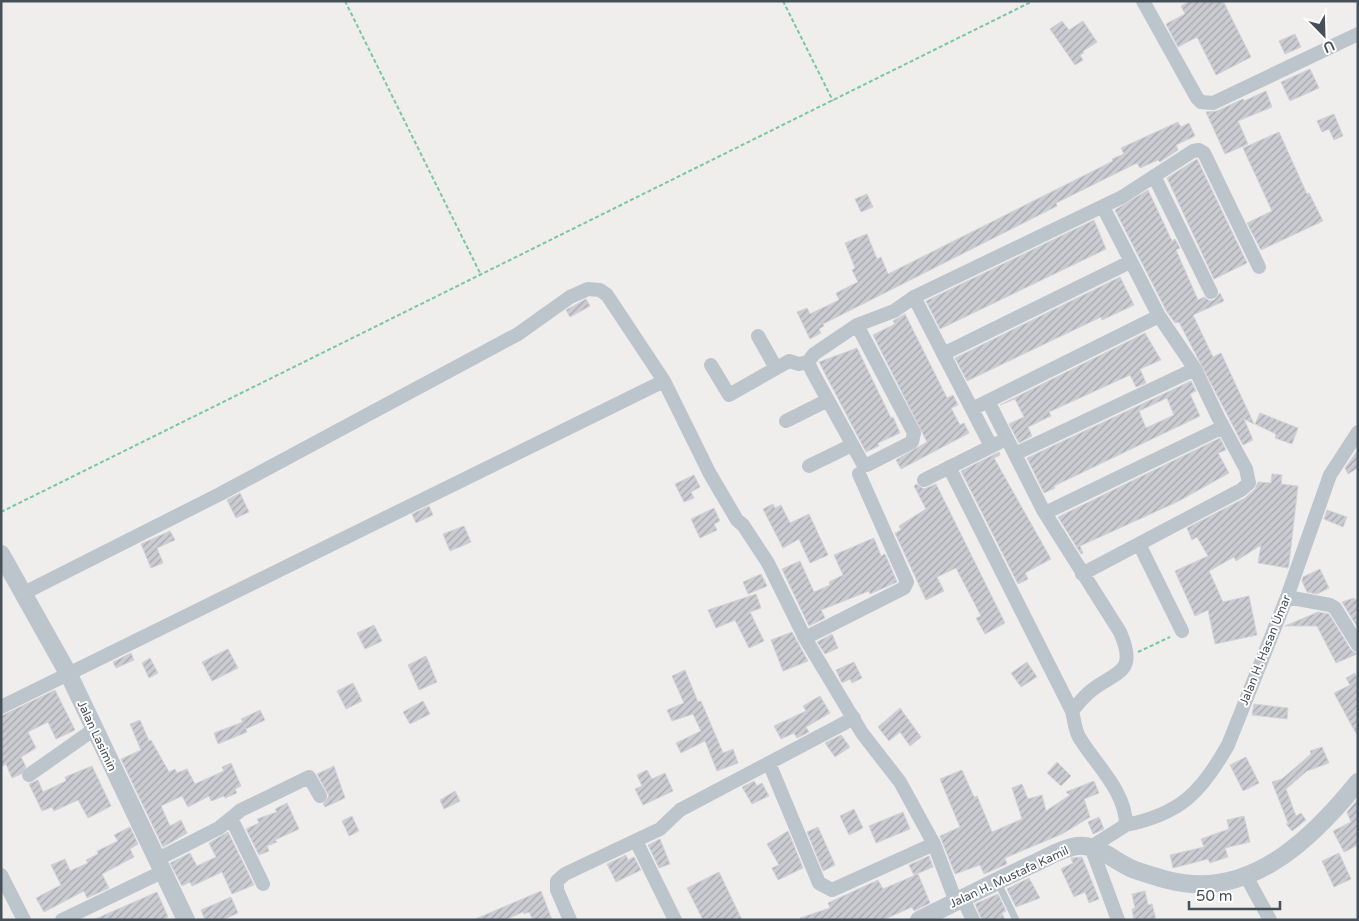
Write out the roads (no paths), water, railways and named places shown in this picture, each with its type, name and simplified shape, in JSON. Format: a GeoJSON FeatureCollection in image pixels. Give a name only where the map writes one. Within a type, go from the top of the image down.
{"type":"FeatureCollection","features":[{"type":"Feature","properties":{"kind":"street"},"geometry":{"type":"LineString","coordinates":[[1143,1],[1201,102],[1213,103],[1358,34]]}},
{"type":"Feature","properties":{"kind":"street"},"geometry":{"type":"LineString","coordinates":[[711,365],[729,395],[789,361],[799,364],[808,362],[814,354],[857,325],[894,311],[914,297],[1103,208],[1193,151],[1200,150],[1204,152],[1259,268]]}},
{"type":"Feature","properties":{"kind":"street"},"geometry":{"type":"LineString","coordinates":[[1154,176],[1211,292]]}},
{"type":"Feature","properties":{"kind":"street"},"geometry":{"type":"LineString","coordinates":[[1082,574],[1241,490],[1249,483],[1246,470],[1195,369],[1159,316],[1103,208]]}},
{"type":"Feature","properties":{"kind":"street"},"geometry":{"type":"LineString","coordinates":[[943,354],[1130,262]]}},
{"type":"Feature","properties":{"kind":"street"},"geometry":{"type":"LineString","coordinates":[[24,594],[220,494],[518,334],[560,303],[588,289],[600,290],[607,295],[664,381],[710,474],[737,520],[744,525],[768,563],[805,638],[862,733],[900,782],[934,844],[959,900],[973,920]]}},
{"type":"Feature","properties":{"kind":"street"},"geometry":{"type":"LineString","coordinates":[[914,297],[991,446]]}},
{"type":"Feature","properties":{"kind":"street"},"geometry":{"type":"LineString","coordinates":[[972,409],[1159,316]]}},
{"type":"Feature","properties":{"kind":"street"},"geometry":{"type":"LineString","coordinates":[[808,362],[863,464],[867,465],[912,442],[914,437],[857,325]]}},
{"type":"Feature","properties":{"kind":"street"},"geometry":{"type":"LineString","coordinates":[[758,336],[776,368]]}},
{"type":"Feature","properties":{"kind":"street"},"geometry":{"type":"LineString","coordinates":[[1015,454],[1195,369]]}},
{"type":"Feature","properties":{"kind":"street"},"geometry":{"type":"LineString","coordinates":[[1,707],[664,381]]}},
{"type":"Feature","properties":{"kind":"street"},"geometry":{"type":"LineString","coordinates":[[786,421],[828,400]]}},
{"type":"Feature","properties":{"kind":"street"},"geometry":{"type":"LineString","coordinates":[[988,401],[1045,513],[1120,632],[1127,657],[1122,669],[1112,679],[1092,690],[1072,711]]}},
{"type":"Feature","properties":{"kind":"street"},"geometry":{"type":"LineString","coordinates":[[1045,513],[1223,427]]}},
{"type":"Feature","properties":{"kind":"street","name":"Jalan H. Hasan Umar"},"geometry":{"type":"LineString","coordinates":[[1126,825],[1154,819],[1179,807],[1204,782],[1218,764],[1228,746],[1287,597],[1330,475],[1357,434]]}},
{"type":"Feature","properties":{"kind":"street"},"geometry":{"type":"LineString","coordinates":[[924,480],[1008,439]]}},
{"type":"Feature","properties":{"kind":"street"},"geometry":{"type":"LineString","coordinates":[[809,466],[852,444]]}},
{"type":"Feature","properties":{"kind":"street"},"geometry":{"type":"LineString","coordinates":[[948,467],[1072,711],[1078,736],[1103,769],[1126,814],[1126,825],[1092,847]]}},
{"type":"Feature","properties":{"kind":"street"},"geometry":{"type":"LineString","coordinates":[[805,638],[904,588],[907,582],[859,474]]}},
{"type":"Feature","properties":{"kind":"street"},"geometry":{"type":"LineString","coordinates":[[1139,544],[1182,631]]}},
{"type":"Feature","properties":{"kind":"street","name":"Jalan Lasimin"},"geometry":{"type":"LineString","coordinates":[[1,554],[69,675],[186,920]]}},
{"type":"Feature","properties":{"kind":"street"},"geometry":{"type":"LineString","coordinates":[[1287,597],[1330,605],[1335,608],[1358,645]]}},
{"type":"Feature","properties":{"kind":"street"},"geometry":{"type":"LineString","coordinates":[[570,920],[557,890],[557,881],[565,874],[660,829],[680,810],[854,718]]}},
{"type":"Feature","properties":{"kind":"street"},"geometry":{"type":"LineString","coordinates":[[29,775],[94,730]]}},
{"type":"Feature","properties":{"kind":"street"},"geometry":{"type":"LineString","coordinates":[[769,763],[819,883],[825,887],[832,890],[934,844]]}},
{"type":"Feature","properties":{"kind":"street"},"geometry":{"type":"LineString","coordinates":[[62,920],[159,866],[232,820],[241,810],[309,777],[320,796]]}},
{"type":"Feature","properties":{"kind":"street"},"geometry":{"type":"LineString","coordinates":[[1092,847],[1129,868],[1183,883],[1204,884],[1246,876],[1285,855],[1320,826],[1358,782]]}},
{"type":"Feature","properties":{"kind":"street"},"geometry":{"type":"LineString","coordinates":[[232,820],[263,884]]}},
{"type":"Feature","properties":{"kind":"street"},"geometry":{"type":"LineString","coordinates":[[636,841],[675,920]]}},
{"type":"Feature","properties":{"kind":"street","name":"Jalan H. Mustafa Kamil"},"geometry":{"type":"LineString","coordinates":[[919,920],[1067,848],[1078,846],[1092,847]]}},
{"type":"Feature","properties":{"kind":"street"},"geometry":{"type":"LineString","coordinates":[[1092,847],[1118,920]]}},
{"type":"Feature","properties":{"kind":"street"},"geometry":{"type":"LineString","coordinates":[[1,874],[24,920]]}},
{"type":"Feature","properties":{"kind":"street"},"geometry":{"type":"LineString","coordinates":[[1246,876],[1270,920]]}},
{"type":"Feature","properties":{"kind":"lane"},"geometry":{"type":"LineString","coordinates":[[997,881],[1016,920]]}}]}
